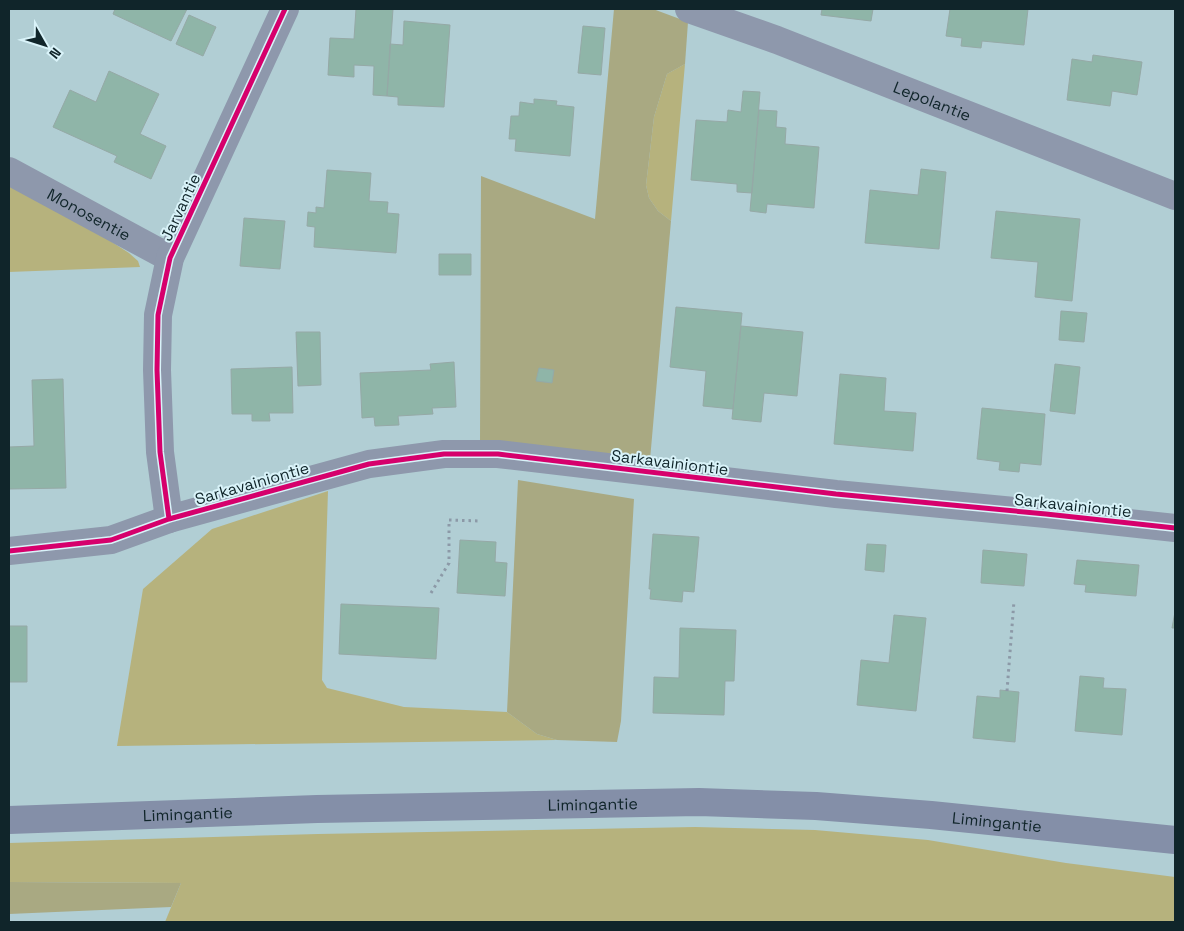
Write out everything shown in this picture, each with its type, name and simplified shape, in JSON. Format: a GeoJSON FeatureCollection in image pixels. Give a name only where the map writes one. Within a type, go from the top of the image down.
{"type":"FeatureCollection","features":[{"type":"Feature","properties":{"kind":"main road","name":"Limingantie"},"geometry":{"type":"LineString","coordinates":[[9,820],[317,809],[699,802],[816,806],[931,815],[1175,840]]}},
{"type":"Feature","properties":{"kind":"street","name":"Jarvantie"},"geometry":{"type":"LineString","coordinates":[[169,519],[160,452],[157,370],[158,315],[170,258],[285,9]]}},
{"type":"Feature","properties":{"kind":"street","name":"Lepolantie"},"geometry":{"type":"LineString","coordinates":[[689,9],[777,40],[1175,196]]}},
{"type":"Feature","properties":{"kind":"street","name":"Monosentie"},"geometry":{"type":"LineString","coordinates":[[9,171],[170,258]]}},
{"type":"Feature","properties":{"kind":"street","name":"Sarkavainiontie"},"geometry":{"type":"LineString","coordinates":[[9,551],[111,540],[169,519],[369,464],[444,454],[498,454],[836,494],[1175,528]]}},
{"type":"Feature","properties":{"kind":"path"},"geometry":{"type":"LineString","coordinates":[[431,593],[449,563],[449,520],[481,521]]}},
{"type":"Feature","properties":{"kind":"path"},"geometry":{"type":"LineString","coordinates":[[1007,691],[1014,601]]}},
{"type":"Feature","properties":{"kind":"shaded area"},"geometry":{"type":"Polygon","coordinates":[[[685,64],[671,221],[658,211],[649,198],[646,185],[654,117],[667,74],[685,64]]]}},
{"type":"Feature","properties":{"kind":"shaded area"},"geometry":{"type":"Polygon","coordinates":[[[9,185],[101,235],[129,253],[138,261],[140,267],[9,272],[9,185]]]}},
{"type":"Feature","properties":{"kind":"shaded area"},"geometry":{"type":"Polygon","coordinates":[[[328,491],[322,680],[327,688],[404,707],[507,712],[537,734],[557,740],[117,746],[143,589],[212,529],[328,491]]]}},
{"type":"Feature","properties":{"kind":"shaded area"},"geometry":{"type":"Polygon","coordinates":[[[695,827],[815,830],[928,840],[1066,863],[1175,877],[1175,922],[165,922],[181,883],[9,882],[9,843],[318,834],[695,827]]]}},
{"type":"Feature","properties":{"kind":"green space"},"geometry":{"type":"Polygon","coordinates":[[[614,9],[653,9],[688,22],[685,64],[667,74],[654,117],[646,185],[649,198],[658,211],[671,221],[650,460],[480,442],[481,176],[595,219],[614,9]]]}},
{"type":"Feature","properties":{"kind":"green space"},"geometry":{"type":"Polygon","coordinates":[[[518,480],[634,499],[621,721],[617,742],[557,740],[537,734],[507,712],[518,480]]]}},
{"type":"Feature","properties":{"kind":"green space"},"geometry":{"type":"Polygon","coordinates":[[[9,882],[181,883],[171,907],[9,914],[9,882]]]}},
{"type":"Feature","properties":{"kind":"building"},"geometry":{"type":"Polygon","coordinates":[[[115,9],[187,9],[171,41],[113,14],[115,9]]]}},
{"type":"Feature","properties":{"kind":"building"},"geometry":{"type":"Polygon","coordinates":[[[356,9],[393,9],[387,96],[373,95],[374,66],[354,65],[354,77],[328,75],[330,38],[354,39],[356,9]]]}},
{"type":"Feature","properties":{"kind":"building"},"geometry":{"type":"Polygon","coordinates":[[[822,9],[873,9],[871,21],[821,15],[822,9]]]}},
{"type":"Feature","properties":{"kind":"building"},"geometry":{"type":"Polygon","coordinates":[[[950,9],[1028,9],[1024,45],[982,41],[981,48],[961,46],[962,38],[946,36],[950,9]]]}},
{"type":"Feature","properties":{"kind":"building"},"geometry":{"type":"Polygon","coordinates":[[[189,15],[216,27],[203,56],[176,44],[189,15]]]}},
{"type":"Feature","properties":{"kind":"building"},"geometry":{"type":"Polygon","coordinates":[[[404,21],[450,25],[444,107],[398,105],[398,97],[387,96],[390,44],[403,45],[404,21]]]}},
{"type":"Feature","properties":{"kind":"building"},"geometry":{"type":"Polygon","coordinates":[[[583,26],[605,28],[601,75],[578,73],[583,26]]]}},
{"type":"Feature","properties":{"kind":"building"},"geometry":{"type":"Polygon","coordinates":[[[1093,55],[1142,62],[1137,95],[1112,91],[1110,106],[1067,100],[1072,59],[1092,62],[1093,55]]]}},
{"type":"Feature","properties":{"kind":"building"},"geometry":{"type":"Polygon","coordinates":[[[109,71],[159,94],[140,134],[166,146],[151,179],[114,162],[117,156],[53,127],[70,90],[96,102],[109,71]]]}},
{"type":"Feature","properties":{"kind":"building"},"geometry":{"type":"Polygon","coordinates":[[[743,91],[760,92],[752,193],[737,192],[737,184],[691,180],[696,120],[727,122],[728,110],[741,112],[743,91]]]}},
{"type":"Feature","properties":{"kind":"building"},"geometry":{"type":"Polygon","coordinates":[[[534,99],[557,101],[556,105],[574,107],[570,156],[515,151],[516,139],[509,139],[511,116],[519,116],[520,102],[534,104],[534,99]]]}},
{"type":"Feature","properties":{"kind":"building"},"geometry":{"type":"Polygon","coordinates":[[[759,110],[777,111],[776,127],[786,128],[785,144],[819,147],[814,208],[767,204],[766,213],[750,211],[759,110]]]}},
{"type":"Feature","properties":{"kind":"building"},"geometry":{"type":"Polygon","coordinates":[[[921,169],[946,172],[939,249],[865,243],[870,190],[918,195],[921,169]]]}},
{"type":"Feature","properties":{"kind":"building"},"geometry":{"type":"Polygon","coordinates":[[[327,170],[371,173],[369,201],[388,202],[387,213],[399,214],[396,253],[314,247],[315,227],[307,226],[308,212],[316,213],[316,207],[324,208],[327,170]]]}},
{"type":"Feature","properties":{"kind":"building"},"geometry":{"type":"Polygon","coordinates":[[[996,211],[1080,219],[1072,301],[1035,297],[1038,262],[991,258],[996,211]]]}},
{"type":"Feature","properties":{"kind":"building"},"geometry":{"type":"Polygon","coordinates":[[[244,218],[285,221],[280,269],[240,266],[244,218]]]}},
{"type":"Feature","properties":{"kind":"building"},"geometry":{"type":"Polygon","coordinates":[[[439,254],[471,254],[471,275],[439,275],[439,254]]]}},
{"type":"Feature","properties":{"kind":"building"},"geometry":{"type":"Polygon","coordinates":[[[676,307],[742,313],[733,409],[703,406],[706,371],[670,367],[676,307]]]}},
{"type":"Feature","properties":{"kind":"building"},"geometry":{"type":"Polygon","coordinates":[[[1061,311],[1087,313],[1084,342],[1059,340],[1061,311]]]}},
{"type":"Feature","properties":{"kind":"building"},"geometry":{"type":"Polygon","coordinates":[[[741,326],[803,332],[797,396],[764,393],[761,422],[732,419],[741,326]]]}},
{"type":"Feature","properties":{"kind":"building"},"geometry":{"type":"Polygon","coordinates":[[[296,332],[320,332],[321,385],[298,386],[296,332]]]}},
{"type":"Feature","properties":{"kind":"building"},"geometry":{"type":"Polygon","coordinates":[[[454,362],[456,407],[432,408],[433,414],[398,416],[399,425],[375,426],[374,417],[362,418],[360,373],[431,370],[430,364],[454,362]]]}},
{"type":"Feature","properties":{"kind":"building"},"geometry":{"type":"Polygon","coordinates":[[[1055,364],[1080,367],[1075,414],[1050,411],[1055,364]]]}},
{"type":"Feature","properties":{"kind":"building"},"geometry":{"type":"Polygon","coordinates":[[[292,367],[293,413],[269,413],[270,421],[252,421],[252,414],[232,414],[231,369],[292,367]]]}},
{"type":"Feature","properties":{"kind":"building"},"geometry":{"type":"Polygon","coordinates":[[[539,368],[554,370],[552,383],[536,381],[539,368]]]}},
{"type":"Feature","properties":{"kind":"building"},"geometry":{"type":"Polygon","coordinates":[[[840,374],[886,378],[884,411],[916,413],[913,451],[834,444],[840,374]]]}},
{"type":"Feature","properties":{"kind":"building"},"geometry":{"type":"Polygon","coordinates":[[[63,379],[66,488],[9,489],[9,447],[34,446],[32,380],[63,379]]]}},
{"type":"Feature","properties":{"kind":"building"},"geometry":{"type":"Polygon","coordinates":[[[982,408],[1045,414],[1041,465],[1020,463],[1019,472],[999,470],[1000,462],[977,459],[982,408]]]}},
{"type":"Feature","properties":{"kind":"building"},"geometry":{"type":"Polygon","coordinates":[[[653,534],[699,537],[694,592],[683,591],[682,602],[650,599],[653,534]]]}},
{"type":"Feature","properties":{"kind":"building"},"geometry":{"type":"Polygon","coordinates":[[[460,540],[496,542],[495,562],[507,563],[505,596],[457,593],[460,540]]]}},
{"type":"Feature","properties":{"kind":"building"},"geometry":{"type":"Polygon","coordinates":[[[867,544],[886,545],[884,572],[865,570],[867,544]]]}},
{"type":"Feature","properties":{"kind":"building"},"geometry":{"type":"Polygon","coordinates":[[[983,550],[1027,554],[1024,586],[981,583],[983,550]]]}},
{"type":"Feature","properties":{"kind":"building"},"geometry":{"type":"Polygon","coordinates":[[[1077,560],[1139,565],[1136,596],[1085,592],[1086,585],[1074,584],[1077,560]]]}},
{"type":"Feature","properties":{"kind":"building"},"geometry":{"type":"Polygon","coordinates":[[[341,604],[439,608],[436,659],[339,654],[341,604]]]}},
{"type":"Feature","properties":{"kind":"building"},"geometry":{"type":"Polygon","coordinates":[[[1175,612],[1175,628],[1172,628],[1175,612]]]}},
{"type":"Feature","properties":{"kind":"building"},"geometry":{"type":"Polygon","coordinates":[[[894,615],[926,618],[916,711],[857,705],[861,660],[889,663],[894,615]]]}},
{"type":"Feature","properties":{"kind":"building"},"geometry":{"type":"Polygon","coordinates":[[[9,626],[27,626],[27,682],[9,682],[9,626]]]}},
{"type":"Feature","properties":{"kind":"building"},"geometry":{"type":"Polygon","coordinates":[[[680,628],[736,630],[734,681],[725,681],[724,715],[653,713],[654,677],[679,678],[680,628]]]}},
{"type":"Feature","properties":{"kind":"building"},"geometry":{"type":"Polygon","coordinates":[[[1080,676],[1104,678],[1103,688],[1126,689],[1122,735],[1075,731],[1080,676]]]}},
{"type":"Feature","properties":{"kind":"building"},"geometry":{"type":"Polygon","coordinates":[[[1000,690],[1019,692],[1015,742],[973,738],[977,696],[1000,698],[1000,690]]]}},
{"type":"Feature","properties":{"kind":"cycle path"},"geometry":{"type":"LineString","coordinates":[[169,519],[160,452],[157,370],[158,315],[170,258],[285,9]]}},
{"type":"Feature","properties":{"kind":"cycle path"},"geometry":{"type":"LineString","coordinates":[[9,551],[111,540],[169,519],[369,464],[444,454],[498,454],[836,494],[1175,528]]}}]}
